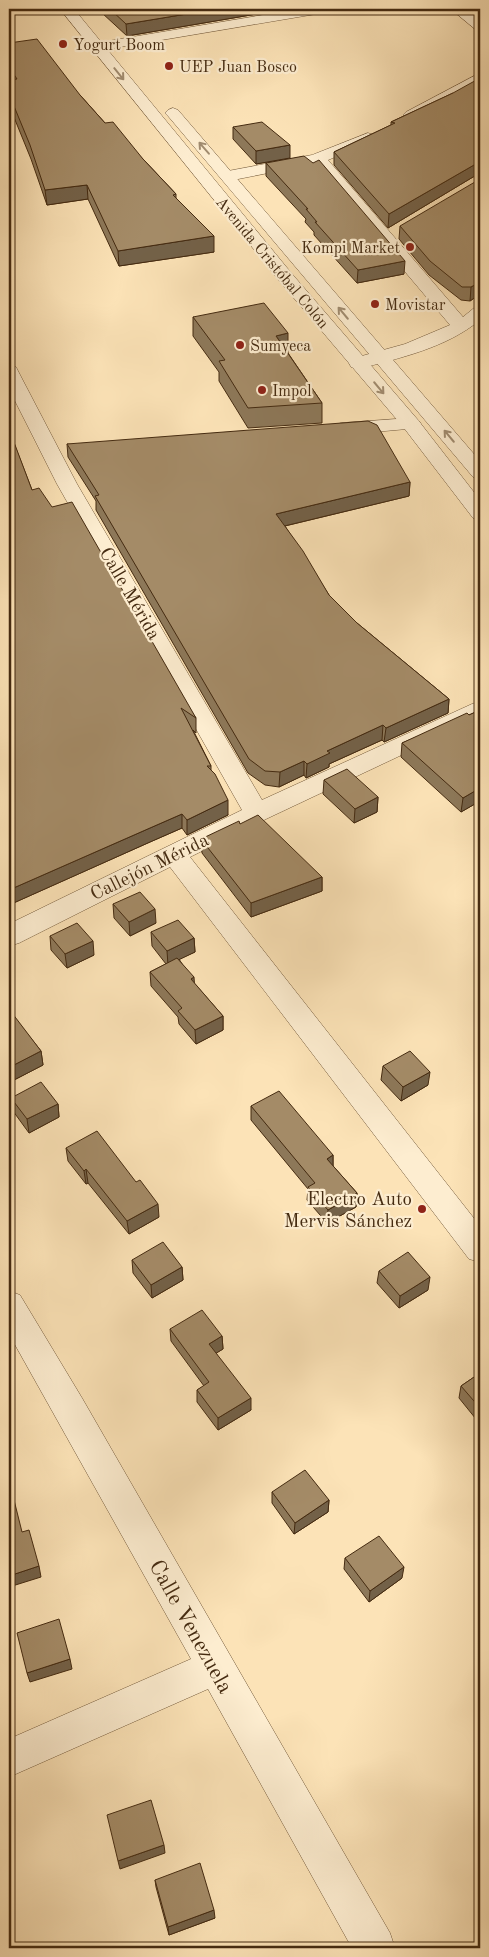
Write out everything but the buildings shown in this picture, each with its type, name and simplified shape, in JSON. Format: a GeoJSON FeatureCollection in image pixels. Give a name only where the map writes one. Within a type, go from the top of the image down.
{"type":"FeatureCollection","features":[{"type":"Feature","properties":{"kind":"street","name":"Avenida Cristóbal Colón"},"geometry":{"type":"LineString","coordinates":[[67,9],[192,165],[411,424],[480,514]]}},
{"type":"Feature","properties":{"kind":"street","name":"Avenida Cristóbal Colón"},"geometry":{"type":"LineString","coordinates":[[85,9],[480,473]]}},
{"type":"Feature","properties":{"kind":"street"},"geometry":{"type":"LineString","coordinates":[[114,44],[322,9]]}},
{"type":"Feature","properties":{"kind":"street"},"geometry":{"type":"LineString","coordinates":[[458,9],[480,26]]}},
{"type":"Feature","properties":{"kind":"street"},"geometry":{"type":"LineString","coordinates":[[401,120],[480,77]]}},
{"type":"Feature","properties":{"kind":"street"},"geometry":{"type":"LineString","coordinates":[[228,176],[318,159],[348,149],[384,130]]}},
{"type":"Feature","properties":{"kind":"street"},"geometry":{"type":"LineString","coordinates":[[318,159],[461,326]]}},
{"type":"Feature","properties":{"kind":"street"},"geometry":{"type":"LineString","coordinates":[[386,238],[403,228]]}},
{"type":"Feature","properties":{"kind":"street"},"geometry":{"type":"LineString","coordinates":[[358,362],[381,357],[438,337],[461,326],[480,312]]}},
{"type":"Feature","properties":{"kind":"street","name":"Calle Mérida"},"geometry":{"type":"LineString","coordinates":[[9,371],[15,396],[60,450],[257,813]]}},
{"type":"Feature","properties":{"kind":"street"},"geometry":{"type":"LineString","coordinates":[[323,431],[411,424]]}},
{"type":"Feature","properties":{"kind":"street","name":"Callejón Mérida"},"geometry":{"type":"LineString","coordinates":[[9,936],[257,813],[480,709]]}},
{"type":"Feature","properties":{"kind":"street"},"geometry":{"type":"LineString","coordinates":[[174,854],[480,1249]]}},
{"type":"Feature","properties":{"kind":"street","name":"Calle Venezuela"},"geometry":{"type":"LineString","coordinates":[[9,1305],[375,1948]]}},
{"type":"Feature","properties":{"kind":"street"},"geometry":{"type":"LineString","coordinates":[[9,1758],[215,1667]]}},
{"type":"Feature","properties":{"kind":"place","name":"Yogurt Boom"},"geometry":{"type":"Point","coordinates":[63,44]}},
{"type":"Feature","properties":{"kind":"place","name":"UEP Juan Bosco"},"geometry":{"type":"Point","coordinates":[169,66]}},
{"type":"Feature","properties":{"kind":"place","name":"Kompi Market"},"geometry":{"type":"Point","coordinates":[410,247]}},
{"type":"Feature","properties":{"kind":"place","name":"Movistar"},"geometry":{"type":"Point","coordinates":[375,304]}},
{"type":"Feature","properties":{"kind":"place","name":"Sumyeca"},"geometry":{"type":"Point","coordinates":[240,345]}},
{"type":"Feature","properties":{"kind":"place","name":"Impol"},"geometry":{"type":"Point","coordinates":[262,390]}},
{"type":"Feature","properties":{"kind":"place","name":"Electro Auto Mervis Sánchez"},"geometry":{"type":"Point","coordinates":[422,1209]}}]}
